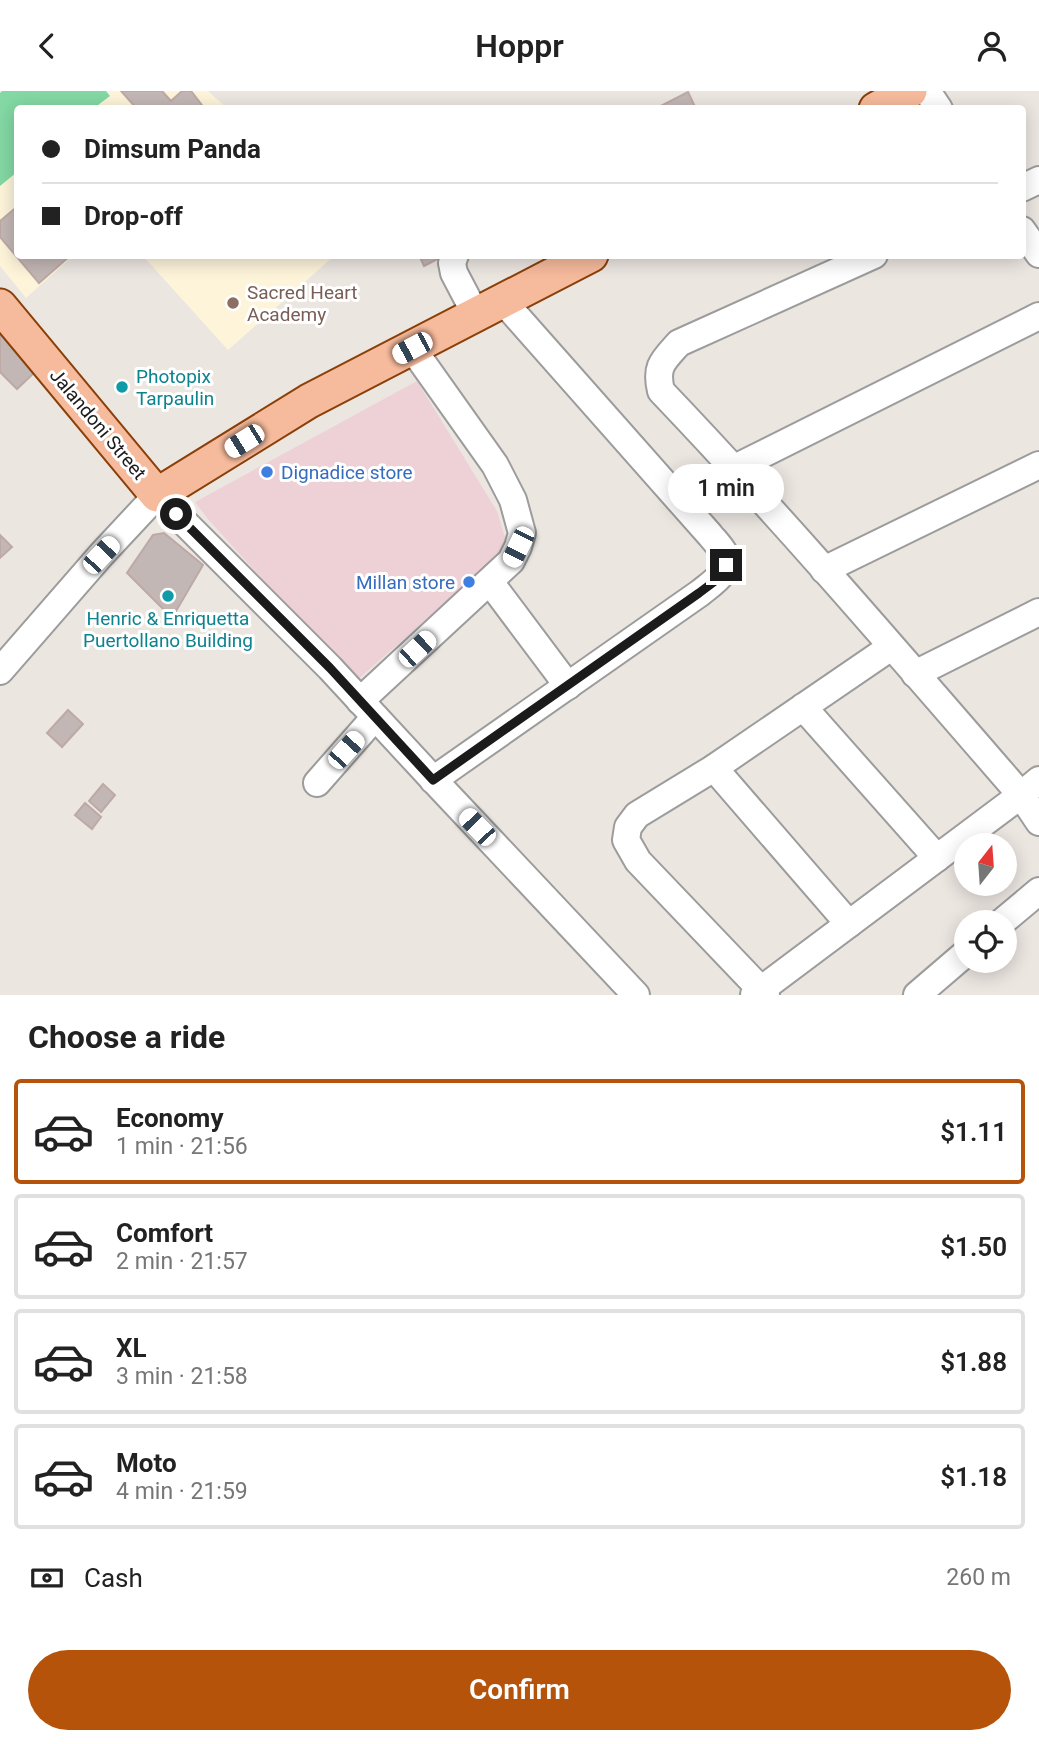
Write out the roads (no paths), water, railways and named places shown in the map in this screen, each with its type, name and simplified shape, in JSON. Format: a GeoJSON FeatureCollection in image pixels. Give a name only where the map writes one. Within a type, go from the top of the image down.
{"type":"FeatureCollection","features":[{"type":"Feature","properties":{"kind":"main road"},"geometry":{"type":"LineString","coordinates":[[884,105],[910,91]]}},
{"type":"Feature","properties":{"kind":"main road"},"geometry":{"type":"LineString","coordinates":[[157,495],[309,401],[583,259]]}},
{"type":"Feature","properties":{"kind":"main road","name":"Jalandoni Street"},"geometry":{"type":"LineString","coordinates":[[1,309],[157,495]]}},
{"type":"Feature","properties":{"kind":"street"},"geometry":{"type":"LineString","coordinates":[[1026,236],[1039,254]]}},
{"type":"Feature","properties":{"kind":"street"},"geometry":{"type":"LineString","coordinates":[[433,780],[699,593],[719,578],[726,565],[724,552],[710,535],[454,273],[454,259]]}},
{"type":"Feature","properties":{"kind":"street"},"geometry":{"type":"LineString","coordinates":[[865,259],[679,343],[663,360],[657,376],[662,391],[735,468],[915,674],[1030,788],[1039,822]]}},
{"type":"Feature","properties":{"kind":"street"},"geometry":{"type":"LineString","coordinates":[[735,468],[1039,316]]}},
{"type":"Feature","properties":{"kind":"street"},"geometry":{"type":"LineString","coordinates":[[317,783],[368,709],[511,561],[522,533],[513,500],[495,465],[412,348]]}},
{"type":"Feature","properties":{"kind":"street"},"geometry":{"type":"LineString","coordinates":[[824,570],[1039,465]]}},
{"type":"Feature","properties":{"kind":"street"},"geometry":{"type":"LineString","coordinates":[[0,671],[157,495]]}},
{"type":"Feature","properties":{"kind":"street","name":"Jalandoni Street"},"geometry":{"type":"LineString","coordinates":[[157,495],[330,668],[636,995]]}},
{"type":"Feature","properties":{"kind":"street"},"geometry":{"type":"LineString","coordinates":[[490,582],[568,686]]}},
{"type":"Feature","properties":{"kind":"street"},"geometry":{"type":"LineString","coordinates":[[915,674],[1039,612]]}},
{"type":"Feature","properties":{"kind":"street"},"geometry":{"type":"LineString","coordinates":[[891,647],[714,768],[637,815],[628,827],[626,840],[638,861],[760,993],[1030,788]]}},
{"type":"Feature","properties":{"kind":"street"},"geometry":{"type":"LineString","coordinates":[[803,707],[937,858]]}},
{"type":"Feature","properties":{"kind":"street"},"geometry":{"type":"LineString","coordinates":[[714,768],[849,924]]}},
{"type":"Feature","properties":{"kind":"street"},"geometry":{"type":"LineString","coordinates":[[1016,910],[1039,891]]}},
{"type":"Feature","properties":{"kind":"street"},"geometry":{"type":"LineString","coordinates":[[917,995],[954,963]]}},
{"type":"Feature","properties":{"kind":"place","name":"Sacred Heart Academy"},"geometry":{"type":"Point","coordinates":[233,303]}},
{"type":"Feature","properties":{"kind":"place","name":"Photopix Tarpaulin"},"geometry":{"type":"Point","coordinates":[122,387]}},
{"type":"Feature","properties":{"kind":"place","name":"Dignadice store"},"geometry":{"type":"Point","coordinates":[267,472]}},
{"type":"Feature","properties":{"kind":"place","name":"Millan store"},"geometry":{"type":"Point","coordinates":[469,582]}},
{"type":"Feature","properties":{"kind":"place","name":"Henric & Enriquetta Puertollano Building"},"geometry":{"type":"Point","coordinates":[168,596]}}]}
